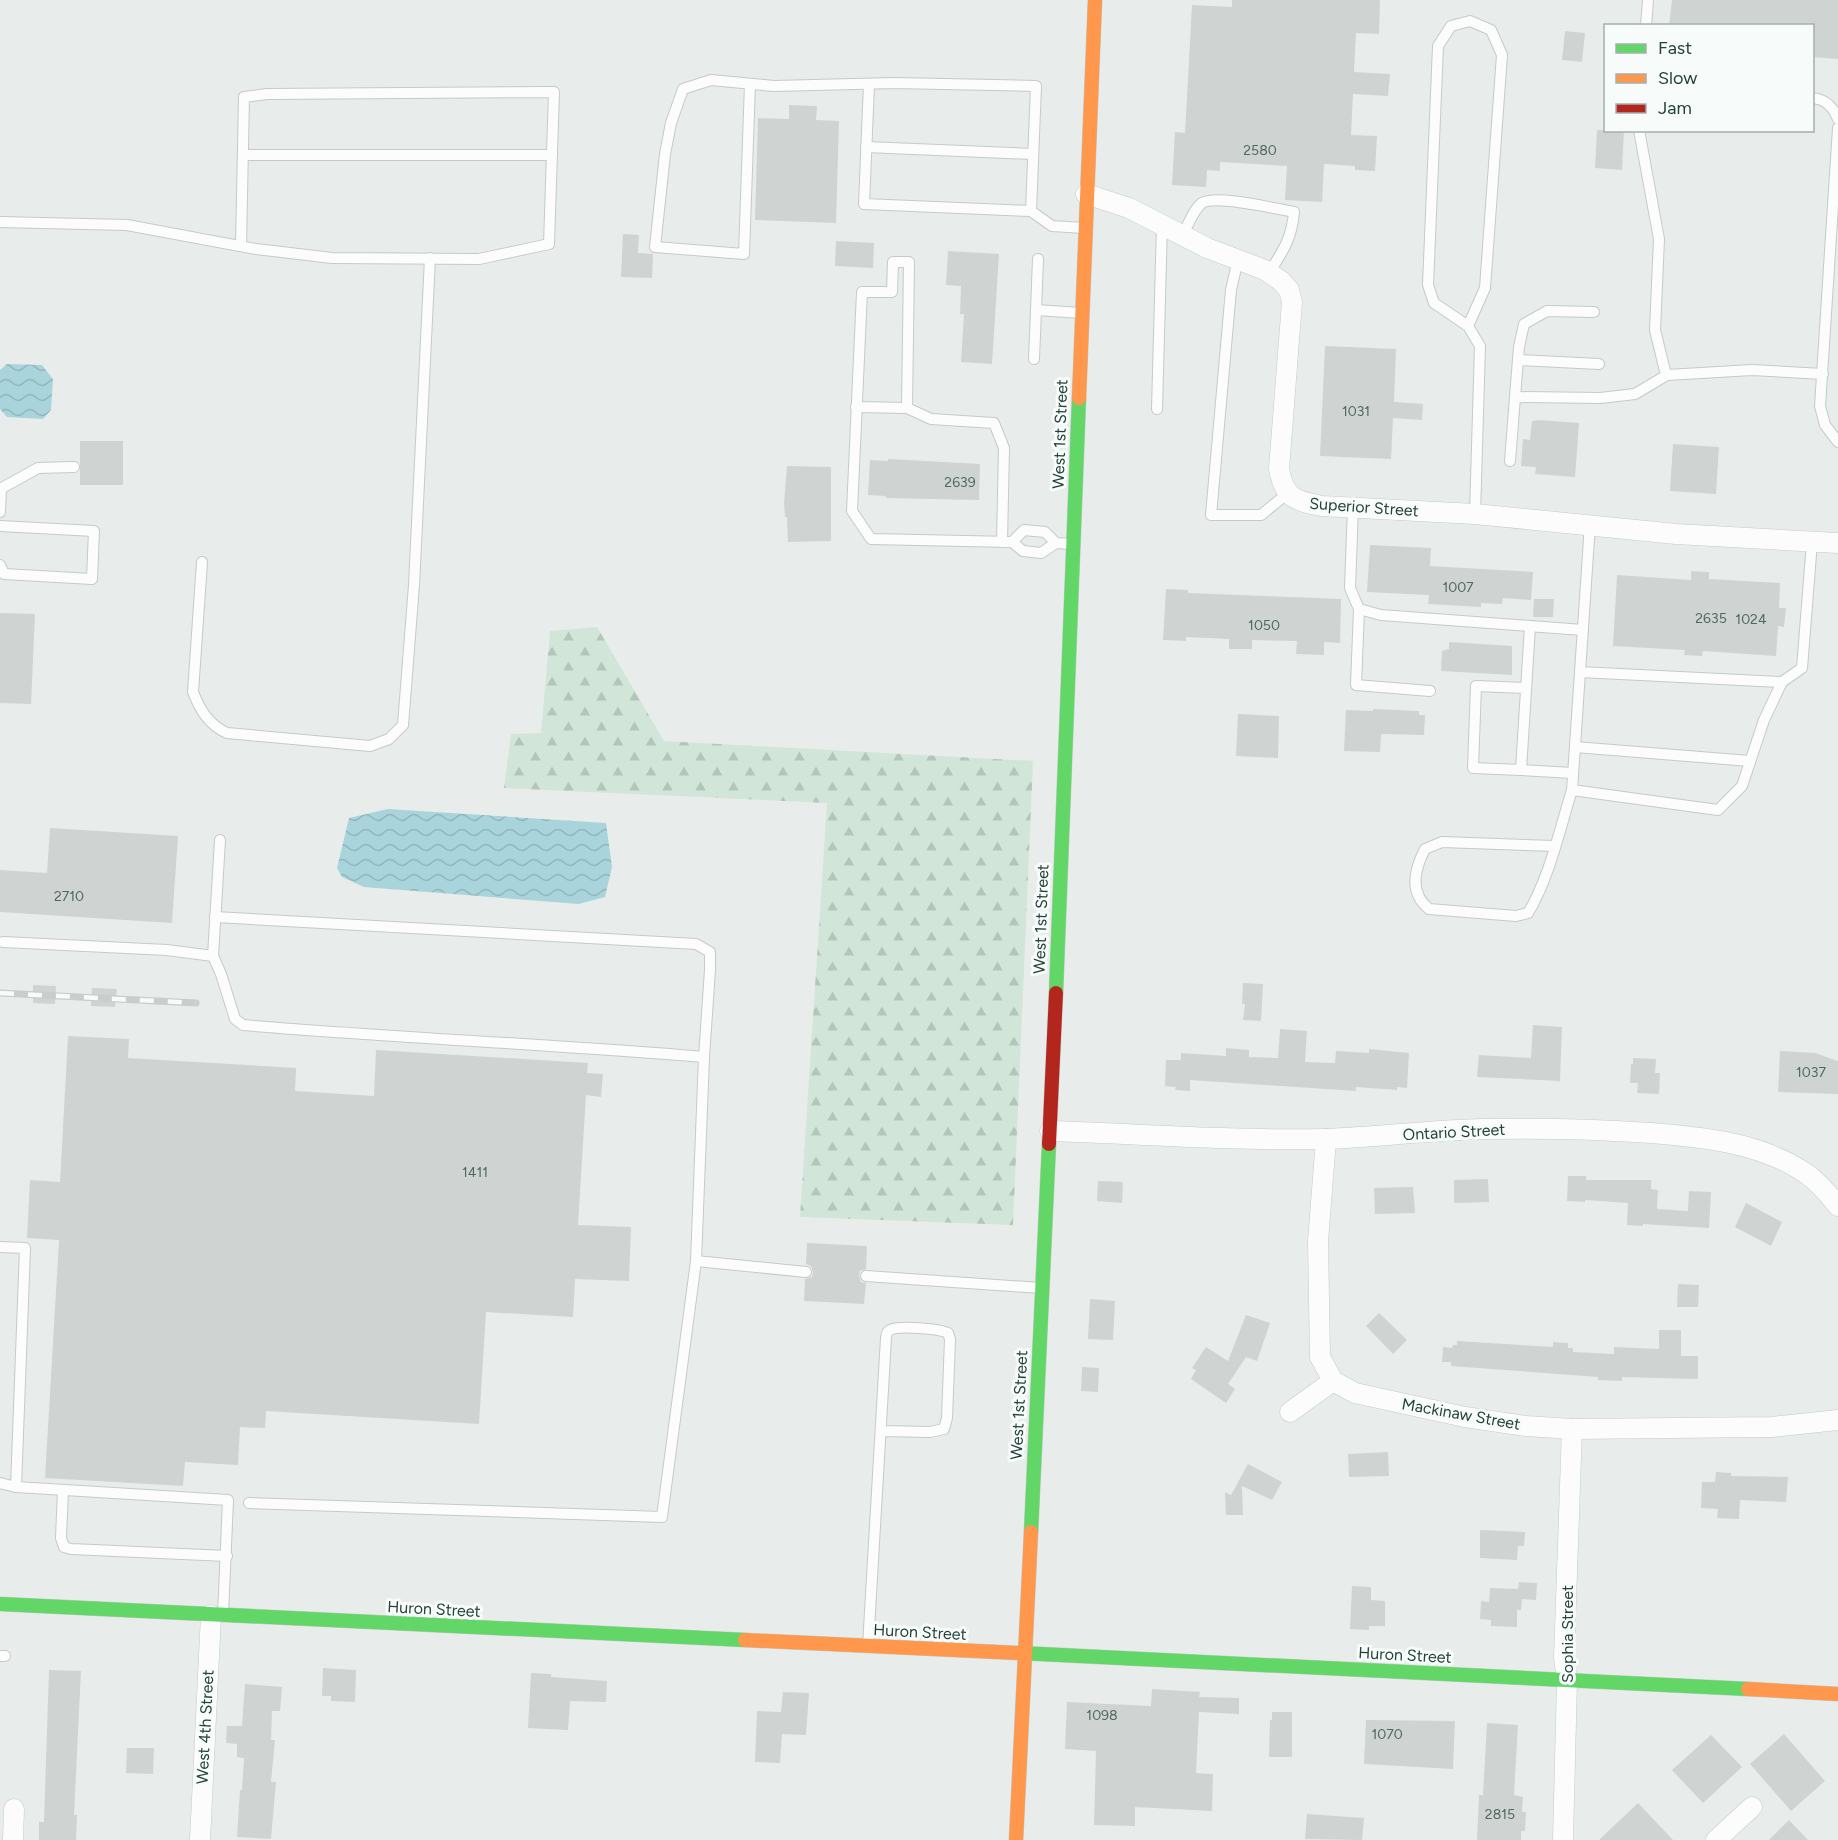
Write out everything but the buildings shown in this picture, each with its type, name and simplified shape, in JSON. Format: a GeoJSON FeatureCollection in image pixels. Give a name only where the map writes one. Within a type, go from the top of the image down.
{"type":"FeatureCollection","features":[{"type":"Feature","properties":{"kind":"street","name":"West 1st Street"},"geometry":{"type":"LineString","coordinates":[[1016,1840],[1050,1131],[1084,228],[1095,0]]}},
{"type":"Feature","properties":{"kind":"street","name":"Superior Street"},"geometry":{"type":"LineString","coordinates":[[1086,194],[1129,207],[1207,248],[1269,273],[1289,290],[1292,302],[1279,470],[1281,482],[1298,502],[1322,506],[1475,514],[1676,534],[1838,543]]}},
{"type":"Feature","properties":{"kind":"street","name":"Ontario Street"},"geometry":{"type":"LineString","coordinates":[[1050,1131],[1326,1139],[1482,1129],[1600,1129],[1697,1137],[1732,1143],[1769,1155],[1800,1169],[1821,1186],[1838,1206]]}},
{"type":"Feature","properties":{"kind":"street"},"geometry":{"type":"LineString","coordinates":[[1290,1412],[1333,1381],[1320,1357],[1317,1297],[1317,1240],[1326,1139]]}},
{"type":"Feature","properties":{"kind":"street","name":"Mackinaw Street"},"geometry":{"type":"LineString","coordinates":[[1333,1381],[1355,1393],[1465,1417],[1526,1426],[1572,1429],[1772,1428],[1838,1420]]}},
{"type":"Feature","properties":{"kind":"street","name":"Sophia Street"},"geometry":{"type":"LineString","coordinates":[[1563,1840],[1566,1680],[1564,1658],[1572,1429]]}},
{"type":"Feature","properties":{"kind":"street","name":"Huron Street"},"geometry":{"type":"LineString","coordinates":[[0,1604],[1838,1694]]}},
{"type":"Feature","properties":{"kind":"street","name":"West 4th Street"},"geometry":{"type":"LineString","coordinates":[[200,1840],[217,1615]]}},
{"type":"Feature","properties":{"kind":"street"},"geometry":{"type":"LineString","coordinates":[[1716,1840],[1752,1807]]}},
{"type":"Feature","properties":{"kind":"street"},"geometry":{"type":"LineString","coordinates":[[13,1840],[14,1809]]}},
{"type":"Feature","properties":{"kind":"lane"},"geometry":{"type":"LineString","coordinates":[[1646,24],[1648,0]]}},
{"type":"Feature","properties":{"kind":"lane"},"geometry":{"type":"LineString","coordinates":[[1468,326],[1485,288],[1502,55],[1491,30],[1470,21],[1450,26],[1438,46],[1428,285],[1434,303],[1468,326],[1480,346],[1475,514]]}},
{"type":"Feature","properties":{"kind":"lane"},"geometry":{"type":"LineString","coordinates":[[750,84],[744,254],[655,247],[665,154],[671,123],[683,89],[711,80],[774,86],[869,84],[1036,86],[1031,211]]}},
{"type":"Feature","properties":{"kind":"lane"},"geometry":{"type":"LineString","coordinates":[[869,84],[864,204],[1031,211],[1052,226],[1084,228]]}},
{"type":"Feature","properties":{"kind":"lane"},"geometry":{"type":"LineString","coordinates":[[0,222],[127,225],[241,246],[332,258],[479,259],[549,244],[554,92],[267,94],[244,98],[241,246]]}},
{"type":"Feature","properties":{"kind":"lane"},"geometry":{"type":"LineString","coordinates":[[1814,98],[1818,98],[1833,108],[1838,119]]}},
{"type":"Feature","properties":{"kind":"lane"},"geometry":{"type":"LineString","coordinates":[[1838,128],[1820,406],[1825,425],[1838,442]]}},
{"type":"Feature","properties":{"kind":"lane"},"geometry":{"type":"LineString","coordinates":[[1639,132],[1659,239],[1655,330],[1666,375]]}},
{"type":"Feature","properties":{"kind":"lane"},"geometry":{"type":"LineString","coordinates":[[866,147],[1033,154]]}},
{"type":"Feature","properties":{"kind":"lane"},"geometry":{"type":"LineString","coordinates":[[243,155],[552,155]]}},
{"type":"Feature","properties":{"kind":"lane"},"geometry":{"type":"LineString","coordinates":[[1183,235],[1194,213],[1203,203],[1216,199],[1294,212],[1287,246],[1269,273]]}},
{"type":"Feature","properties":{"kind":"lane"},"geometry":{"type":"LineString","coordinates":[[1157,409],[1162,224]]}},
{"type":"Feature","properties":{"kind":"lane"},"geometry":{"type":"LineString","coordinates":[[202,562],[194,692],[199,707],[215,728],[227,734],[370,746],[389,740],[403,725],[414,585],[430,258]]}},
{"type":"Feature","properties":{"kind":"lane"},"geometry":{"type":"LineString","coordinates":[[1034,359],[1038,259]]}},
{"type":"Feature","properties":{"kind":"lane"},"geometry":{"type":"LineString","coordinates":[[1238,259],[1231,290],[1211,515],[1261,515],[1288,493]]}},
{"type":"Feature","properties":{"kind":"lane"},"geometry":{"type":"LineString","coordinates":[[907,408],[909,262],[893,262],[892,292],[862,292],[852,511],[871,538],[1007,542],[1023,551],[1041,553],[1056,543],[1072,544]]}},
{"type":"Feature","properties":{"kind":"lane"},"geometry":{"type":"LineString","coordinates":[[1036,310],[1081,313]]}},
{"type":"Feature","properties":{"kind":"lane"},"geometry":{"type":"LineString","coordinates":[[1510,461],[1518,360],[1524,324],[1547,311],[1594,312]]}},
{"type":"Feature","properties":{"kind":"lane"},"geometry":{"type":"LineString","coordinates":[[1518,360],[1599,364]]}},
{"type":"Feature","properties":{"kind":"lane"},"geometry":{"type":"LineString","coordinates":[[1515,397],[1600,398],[1635,394],[1666,375],[1752,370],[1823,374]]}},
{"type":"Feature","properties":{"kind":"lane"},"geometry":{"type":"LineString","coordinates":[[856,407],[907,408],[931,419],[994,423],[1004,448],[1007,542]]}},
{"type":"Feature","properties":{"kind":"lane"},"geometry":{"type":"LineString","coordinates":[[0,512],[1,489],[38,468],[74,467]]}},
{"type":"Feature","properties":{"kind":"lane"},"geometry":{"type":"LineString","coordinates":[[1353,507],[1350,588],[1359,609],[1356,684],[1430,691]]}},
{"type":"Feature","properties":{"kind":"lane"},"geometry":{"type":"LineString","coordinates":[[1554,846],[1442,842],[1425,849],[1416,865],[1416,890],[1419,901],[1429,909],[1516,916],[1528,913],[1537,898],[1554,846],[1572,790],[1590,524]]}},
{"type":"Feature","properties":{"kind":"lane"},"geometry":{"type":"LineString","coordinates":[[0,526],[93,531],[92,579],[4,574],[0,565]]}},
{"type":"Feature","properties":{"kind":"lane"},"geometry":{"type":"LineString","coordinates":[[1007,542],[1024,530],[1045,532],[1056,543]]}},
{"type":"Feature","properties":{"kind":"lane"},"geometry":{"type":"LineString","coordinates":[[1572,790],[1718,810],[1742,786],[1764,720],[1782,682],[1802,668],[1812,542]]}},
{"type":"Feature","properties":{"kind":"lane"},"geometry":{"type":"LineString","coordinates":[[1359,609],[1381,615],[1582,630]]}},
{"type":"Feature","properties":{"kind":"lane"},"geometry":{"type":"LineString","coordinates":[[1521,770],[1530,626]]}},
{"type":"Feature","properties":{"kind":"lane"},"geometry":{"type":"LineString","coordinates":[[1580,672],[1782,682]]}},
{"type":"Feature","properties":{"kind":"lane"},"geometry":{"type":"LineString","coordinates":[[1526,687],[1476,686],[1473,768],[1574,773]]}},
{"type":"Feature","properties":{"kind":"lane"},"geometry":{"type":"LineString","coordinates":[[1575,747],[1750,761]]}},
{"type":"Feature","properties":{"kind":"lane"},"geometry":{"type":"LineString","coordinates":[[220,840],[213,956],[222,974],[235,1019],[243,1025],[372,1036],[704,1057]]}},
{"type":"Feature","properties":{"kind":"lane"},"geometry":{"type":"LineString","coordinates":[[215,917],[696,944],[710,952],[711,970],[704,1057],[696,1261],[662,1517],[249,1503]]}},
{"type":"Feature","properties":{"kind":"lane"},"geometry":{"type":"LineString","coordinates":[[3,942],[167,950],[213,956]]}},
{"type":"Feature","properties":{"kind":"lane"},"geometry":{"type":"LineString","coordinates":[[0,1246],[25,1248],[16,1487]]}},
{"type":"Feature","properties":{"kind":"lane"},"geometry":{"type":"LineString","coordinates":[[696,1261],[806,1272]]}},
{"type":"Feature","properties":{"kind":"lane"},"geometry":{"type":"LineString","coordinates":[[866,1276],[1041,1288]]}},
{"type":"Feature","properties":{"kind":"lane"},"geometry":{"type":"LineString","coordinates":[[868,1646],[881,1431],[887,1333],[894,1328],[938,1330],[948,1333],[950,1340],[947,1418],[944,1429],[930,1432],[881,1431]]}},
{"type":"Feature","properties":{"kind":"lane"},"geometry":{"type":"LineString","coordinates":[[0,1484],[16,1487],[228,1500],[227,1556],[217,1615]]}},
{"type":"Feature","properties":{"kind":"lane"},"geometry":{"type":"LineString","coordinates":[[63,1490],[61,1538],[64,1546],[71,1549],[227,1556]]}},
{"type":"Feature","properties":{"kind":"green space"},"geometry":{"type":"Polygon","coordinates":[[[597,627],[664,741],[1033,761],[1013,1225],[800,1217],[827,803],[504,788],[511,734],[541,733],[550,631],[597,627]]]}},
{"type":"Feature","properties":{"kind":"water"},"geometry":{"type":"Polygon","coordinates":[[[7,364],[42,365],[53,379],[51,410],[43,419],[7,417],[0,409],[0,370],[7,364]]]}},
{"type":"Feature","properties":{"kind":"water"},"geometry":{"type":"Polygon","coordinates":[[[388,809],[606,823],[612,867],[605,897],[579,904],[364,887],[342,877],[337,868],[349,818],[388,809]]]}},
{"type":"Feature","properties":{"kind":"railway"},"geometry":{"type":"LineString","coordinates":[[0,993],[196,1003]]}},
{"type":"Feature","properties":{"kind":"traffic: fast"},"geometry":{"type":"LineString","coordinates":[[1056,993],[1079,398]]}},
{"type":"Feature","properties":{"kind":"traffic: fast"},"geometry":{"type":"LineString","coordinates":[[1031,1532],[1049,1144]]}},
{"type":"Feature","properties":{"kind":"traffic: fast"},"geometry":{"type":"LineString","coordinates":[[0,1604],[745,1640]]}},
{"type":"Feature","properties":{"kind":"traffic: fast"},"geometry":{"type":"LineString","coordinates":[[1020,1653],[1748,1689]]}},
{"type":"Feature","properties":{"kind":"traffic: slow"},"geometry":{"type":"LineString","coordinates":[[1079,398],[1095,0]]}},
{"type":"Feature","properties":{"kind":"traffic: slow"},"geometry":{"type":"LineString","coordinates":[[1016,1840],[1031,1532]]}},
{"type":"Feature","properties":{"kind":"traffic: slow"},"geometry":{"type":"LineString","coordinates":[[745,1640],[1020,1653]]}},
{"type":"Feature","properties":{"kind":"traffic: slow"},"geometry":{"type":"LineString","coordinates":[[1748,1689],[1838,1694]]}},
{"type":"Feature","properties":{"kind":"traffic: jam"},"geometry":{"type":"LineString","coordinates":[[1049,1144],[1056,993]]}}]}
